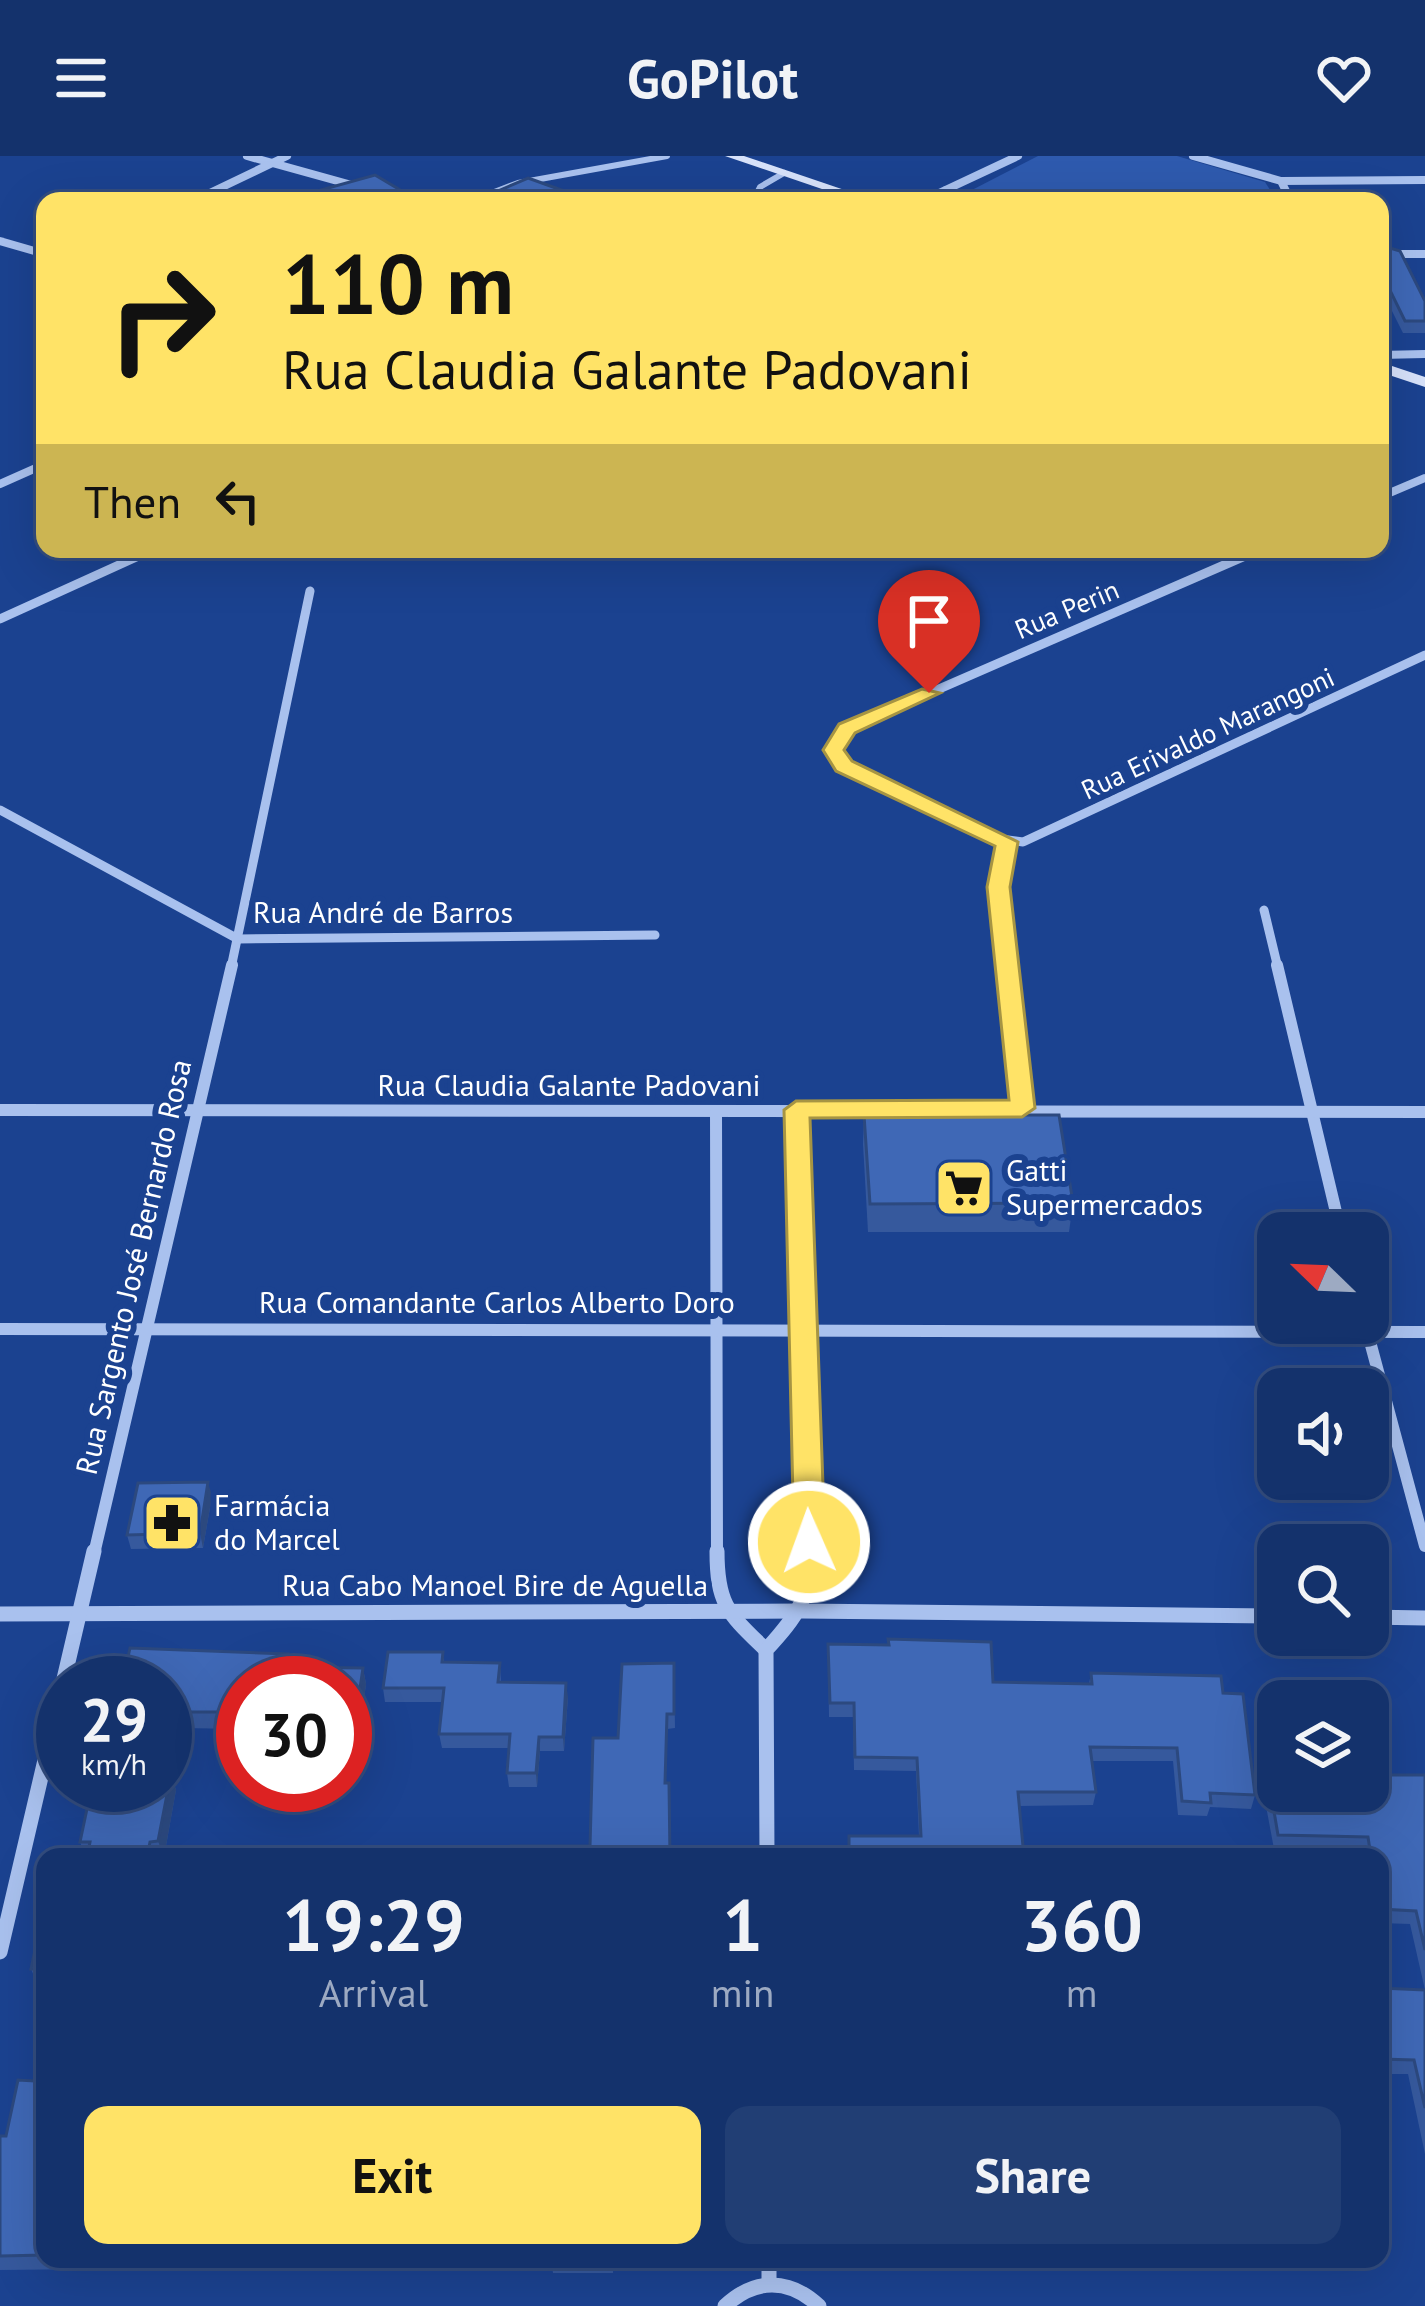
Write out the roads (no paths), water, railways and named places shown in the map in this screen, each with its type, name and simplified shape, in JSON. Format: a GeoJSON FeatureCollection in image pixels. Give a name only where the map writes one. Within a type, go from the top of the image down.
{"type":"FeatureCollection","features":[{"type":"Feature","properties":{"kind":"main road"},"geometry":{"type":"LineString","coordinates":[[742,157],[842,192]]}},
{"type":"Feature","properties":{"kind":"main road"},"geometry":{"type":"LineString","coordinates":[[1389,370],[1425,382]]}},
{"type":"Feature","properties":{"kind":"street"},"geometry":{"type":"LineString","coordinates":[[248,156],[361,187]]}},
{"type":"Feature","properties":{"kind":"street"},"geometry":{"type":"LineString","coordinates":[[212,192],[287,156]]}},
{"type":"Feature","properties":{"kind":"street"},"geometry":{"type":"LineString","coordinates":[[942,192],[1018,156]]}},
{"type":"Feature","properties":{"kind":"street"},"geometry":{"type":"LineString","coordinates":[[1198,157],[1280,181],[1425,180]]}},
{"type":"Feature","properties":{"kind":"street"},"geometry":{"type":"LineString","coordinates":[[1280,181],[1286,192]]}},
{"type":"Feature","properties":{"kind":"street"},"geometry":{"type":"LineString","coordinates":[[946,190],[953,192]]}},
{"type":"Feature","properties":{"kind":"street"},"geometry":{"type":"LineString","coordinates":[[0,241],[36,251]]}},
{"type":"Feature","properties":{"kind":"street"},"geometry":{"type":"LineString","coordinates":[[1389,254],[1425,254]]}},
{"type":"Feature","properties":{"kind":"street"},"geometry":{"type":"LineString","coordinates":[[1389,355],[1425,354]]}},
{"type":"Feature","properties":{"kind":"street"},"geometry":{"type":"LineString","coordinates":[[0,484],[36,468]]}},
{"type":"Feature","properties":{"kind":"street"},"geometry":{"type":"LineString","coordinates":[[1389,493],[1425,478]]}},
{"type":"Feature","properties":{"kind":"street"},"geometry":{"type":"LineString","coordinates":[[0,620],[134,558]]}},
{"type":"Feature","properties":{"kind":"street","name":"Rua Perin"},"geometry":{"type":"LineString","coordinates":[[1007,842],[985,837],[844,766],[833,750],[847,729],[1240,558]]}},
{"type":"Feature","properties":{"kind":"street","name":"Rua Sargento José Bernardo Rosa"},"geometry":{"type":"LineString","coordinates":[[0,1952],[238,939],[310,591]]}},
{"type":"Feature","properties":{"kind":"street","name":"Rua Erivaldo Marangoni"},"geometry":{"type":"LineString","coordinates":[[1007,842],[1036,838],[1425,655]]}},
{"type":"Feature","properties":{"kind":"street","name":"Rua André de Barros"},"geometry":{"type":"LineString","coordinates":[[0,810],[238,939],[655,935]]}},
{"type":"Feature","properties":{"kind":"street"},"geometry":{"type":"LineString","coordinates":[[1007,842],[998,887],[1022,1108]]}},
{"type":"Feature","properties":{"kind":"street"},"geometry":{"type":"LineString","coordinates":[[1264,910],[1335,1212]]}},
{"type":"Feature","properties":{"kind":"street","name":"Rua Claudia Galante Padovani"},"geometry":{"type":"LineString","coordinates":[[0,1110],[1425,1112]]}},
{"type":"Feature","properties":{"kind":"street"},"geometry":{"type":"LineString","coordinates":[[767,1848],[766,1650],[802,1611],[811,1584],[796,1110]]}},
{"type":"Feature","properties":{"kind":"street"},"geometry":{"type":"LineString","coordinates":[[716,1112],[717,1589],[727,1612],[766,1650]]}},
{"type":"Feature","properties":{"kind":"street","name":"Rua Comandante Carlos Alberto Doro"},"geometry":{"type":"LineString","coordinates":[[0,1329],[1257,1328]]}},
{"type":"Feature","properties":{"kind":"street","name":"Rua Comandante Carlos Alberto Doro"},"geometry":{"type":"LineString","coordinates":[[1389,1329],[1425,1332]]}},
{"type":"Feature","properties":{"kind":"street"},"geometry":{"type":"LineString","coordinates":[[1371,1344],[1425,1546]]}},
{"type":"Feature","properties":{"kind":"street","name":"Rua Cabo Manoel Bire de Aguella"},"geometry":{"type":"LineString","coordinates":[[0,1614],[802,1611],[1257,1616]]}},
{"type":"Feature","properties":{"kind":"street"},"geometry":{"type":"LineString","coordinates":[[1389,1617],[1425,1618]]}},
{"type":"Feature","properties":{"kind":"street"},"geometry":{"type":"LineString","coordinates":[[769,2268],[769,2283]]}},
{"type":"Feature","properties":{"kind":"street"},"geometry":{"type":"LineString","coordinates":[[724,2306],[743,2289],[769,2283],[800,2289],[819,2306]]}},
{"type":"Feature","properties":{"kind":"lane"},"geometry":{"type":"LineString","coordinates":[[495,192],[518,183],[668,156]]}},
{"type":"Feature","properties":{"kind":"lane"},"geometry":{"type":"LineString","coordinates":[[758,192],[784,173]]}},
{"type":"Feature","properties":{"kind":"place","name":"Gatti Supermercados"},"geometry":{"type":"Point","coordinates":[964,1188]}},
{"type":"Feature","properties":{"kind":"place","name":"Farmácia do Marcel"},"geometry":{"type":"Point","coordinates":[172,1523]}}]}
